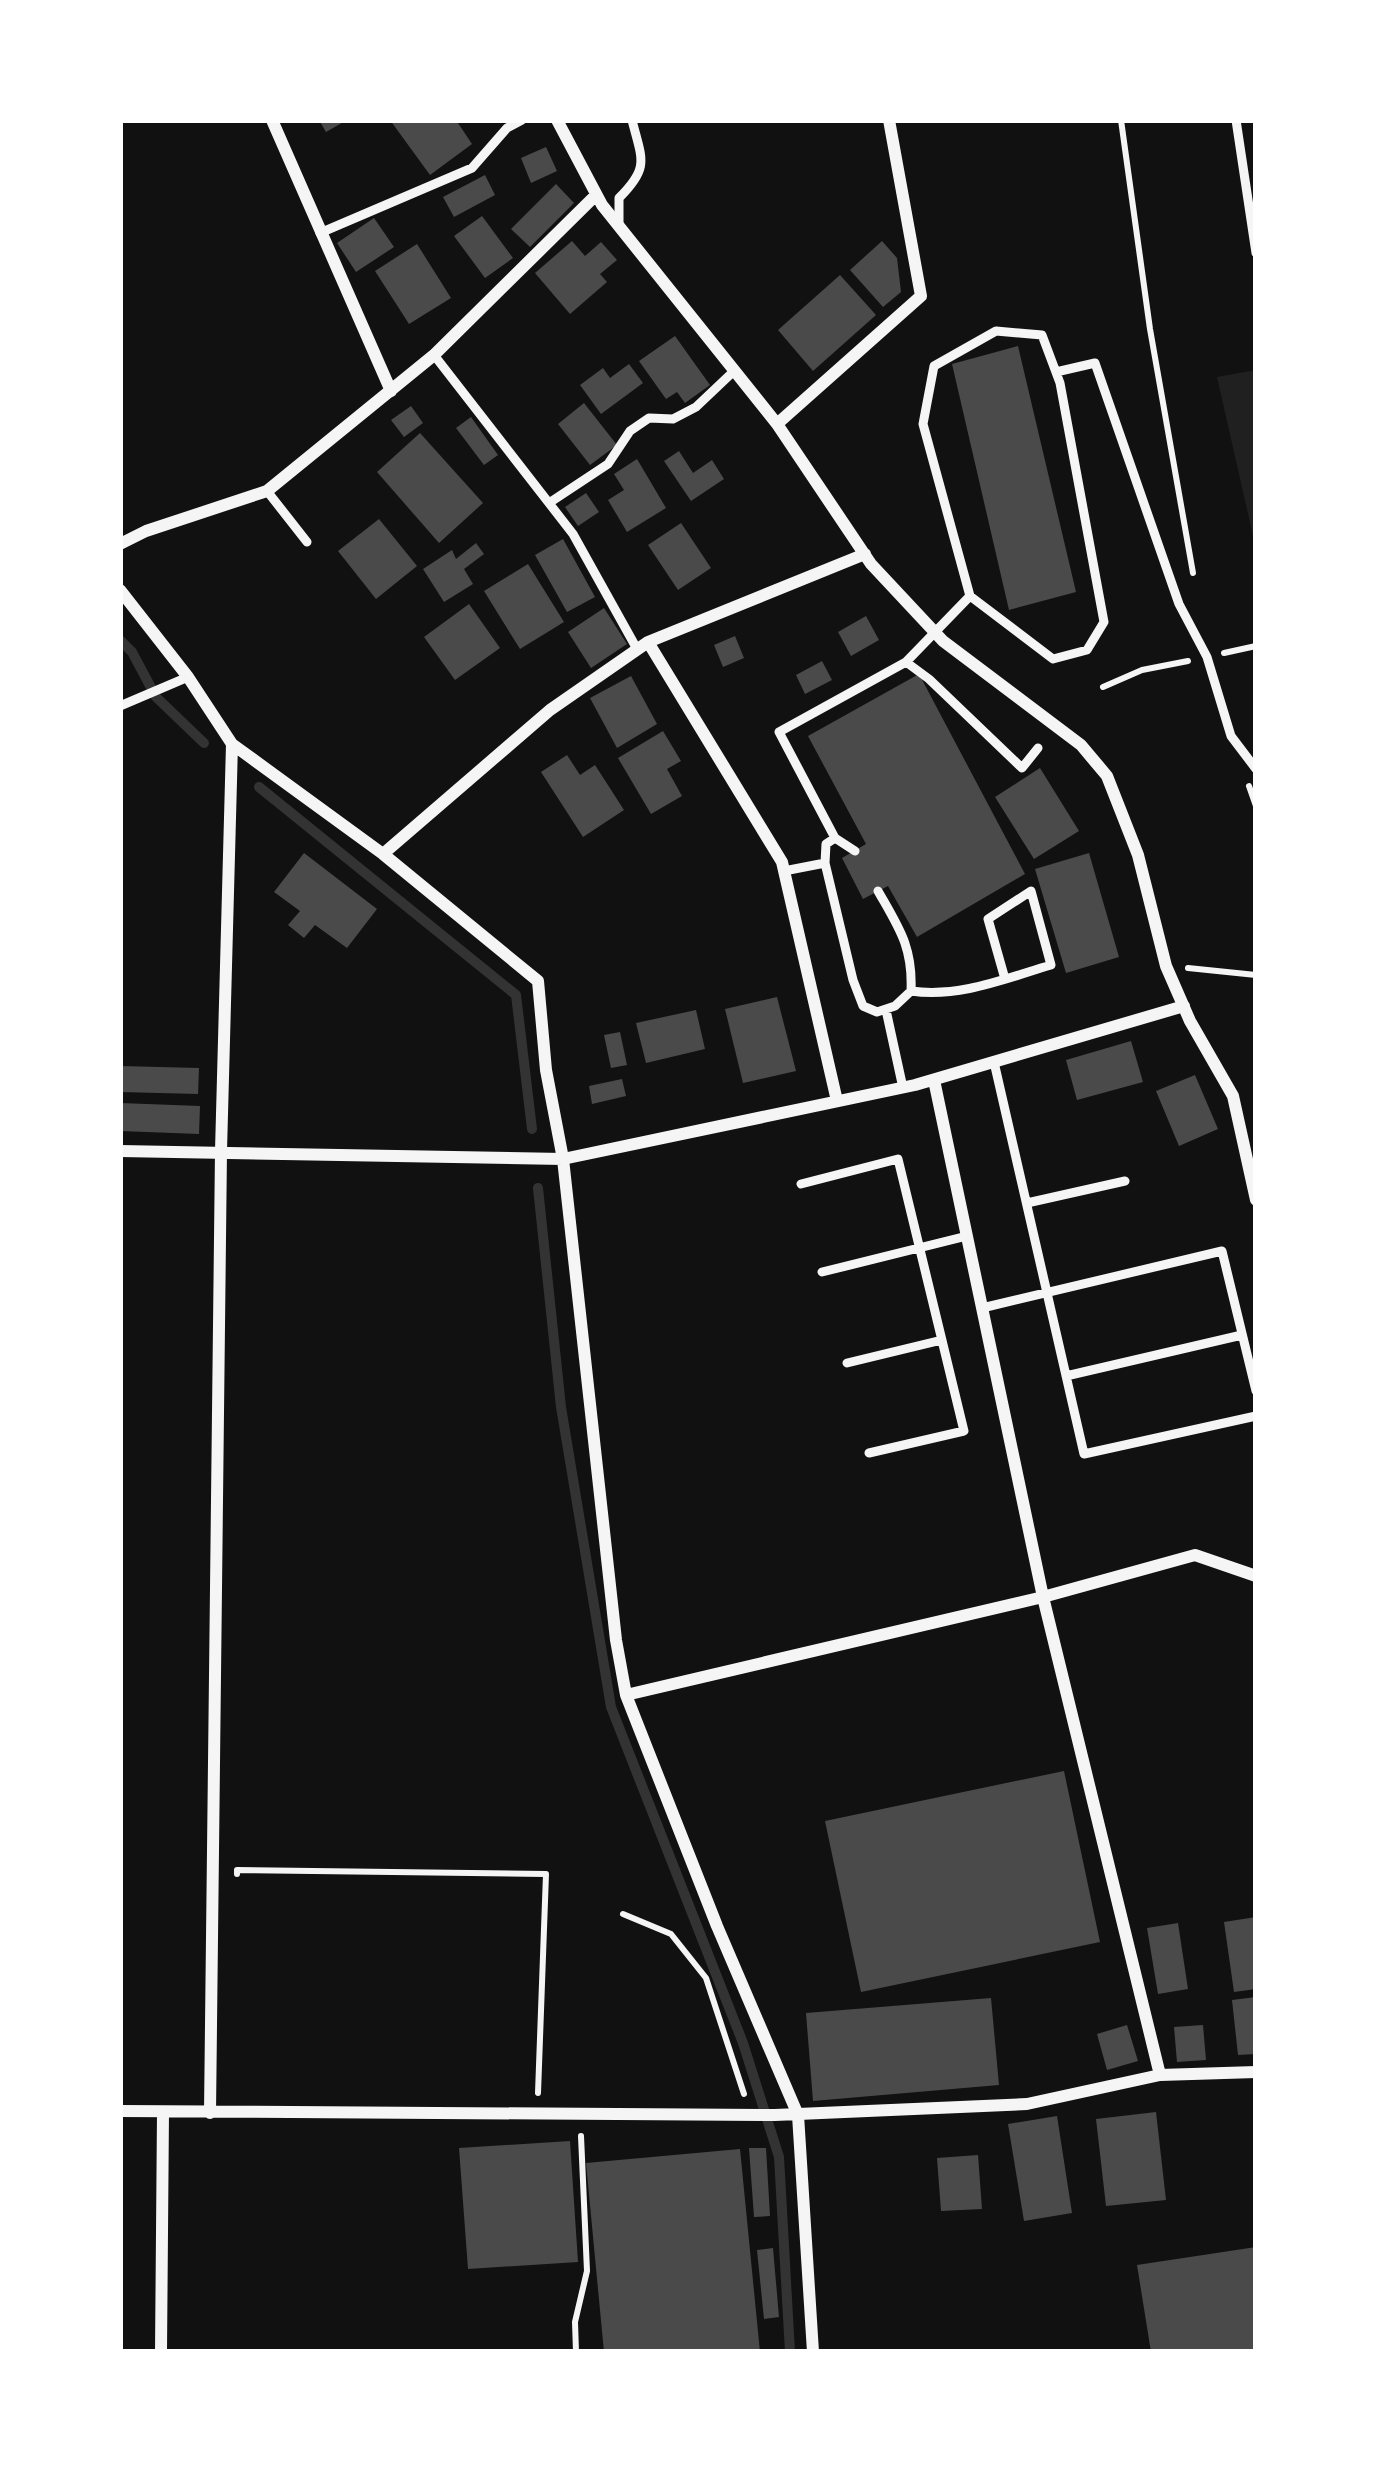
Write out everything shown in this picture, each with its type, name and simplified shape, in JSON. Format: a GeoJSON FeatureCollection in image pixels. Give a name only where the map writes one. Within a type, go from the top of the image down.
{"type":"FeatureCollection","features":[{"type":"Feature","properties":{"kind":"street"},"geometry":{"type":"LineString","coordinates":[[272,120],[391,391]]}},
{"type":"Feature","properties":{"kind":"street"},"geometry":{"type":"LineString","coordinates":[[556,120],[619,227],[777,424],[865,554],[935,632],[1081,745],[1107,776],[1138,855],[1166,965],[1233,1096],[1256,1200]]}},
{"type":"Feature","properties":{"kind":"street"},"geometry":{"type":"LineString","coordinates":[[777,424],[921,296],[889,120]]}},
{"type":"Feature","properties":{"kind":"street"},"geometry":{"type":"LineString","coordinates":[[120,544],[267,491],[434,355],[596,194]]}},
{"type":"Feature","properties":{"kind":"street"},"geometry":{"type":"LineString","coordinates":[[383,854],[550,710],[642,646],[697,619],[865,554]]}},
{"type":"Feature","properties":{"kind":"street"},"geometry":{"type":"LineString","coordinates":[[120,590],[188,676],[232,744],[383,854],[538,981],[626,1695],[798,2114],[813,2352]]}},
{"type":"Feature","properties":{"kind":"street"},"geometry":{"type":"LineString","coordinates":[[642,646],[784,871],[837,1101]]}},
{"type":"Feature","properties":{"kind":"street"},"geometry":{"type":"LineString","coordinates":[[210,2113],[221,1150],[232,744]]}},
{"type":"Feature","properties":{"kind":"street"},"geometry":{"type":"LineString","coordinates":[[120,1151],[563,1159],[903,1088],[1184,1006]]}},
{"type":"Feature","properties":{"kind":"street"},"geometry":{"type":"LineString","coordinates":[[934,1079],[1043,1598],[1160,2075]]}},
{"type":"Feature","properties":{"kind":"street"},"geometry":{"type":"LineString","coordinates":[[626,1695],[1043,1598],[1195,1555],[1256,1576]]}},
{"type":"Feature","properties":{"kind":"street"},"geometry":{"type":"LineString","coordinates":[[120,2111],[798,2114],[1027,2104],[1160,2075],[1256,2072]]}},
{"type":"Feature","properties":{"kind":"street"},"geometry":{"type":"LineString","coordinates":[[161,2352],[163,2112]]}},
{"type":"Feature","properties":{"kind":"lane"},"geometry":{"type":"LineString","coordinates":[[320,233],[472,168],[507,128],[522,120]]}},
{"type":"Feature","properties":{"kind":"lane"},"geometry":{"type":"LineString","coordinates":[[619,227],[619,198],[644,167],[632,120]]}},
{"type":"Feature","properties":{"kind":"lane"},"geometry":{"type":"LineString","coordinates":[[1235,120],[1256,253]]}},
{"type":"Feature","properties":{"kind":"lane"},"geometry":{"type":"LineString","coordinates":[[996,331],[1042,335],[1056,372],[1103,622],[1087,650],[1053,658],[970,596],[923,424],[934,366],[996,331]]}},
{"type":"Feature","properties":{"kind":"lane"},"geometry":{"type":"LineString","coordinates":[[434,355],[573,534],[642,646]]}},
{"type":"Feature","properties":{"kind":"lane"},"geometry":{"type":"LineString","coordinates":[[1056,372],[1095,363],[1179,604],[1208,657],[1232,736],[1256,769]]}},
{"type":"Feature","properties":{"kind":"lane"},"geometry":{"type":"LineString","coordinates":[[549,503],[608,464],[630,431],[649,418],[673,419],[696,407],[734,371]]}},
{"type":"Feature","properties":{"kind":"lane"},"geometry":{"type":"LineString","coordinates":[[267,491],[307,542]]}},
{"type":"Feature","properties":{"kind":"lane"},"geometry":{"type":"LineString","coordinates":[[854,850],[835,838],[778,732],[906,662],[970,596]]}},
{"type":"Feature","properties":{"kind":"lane"},"geometry":{"type":"LineString","coordinates":[[906,662],[1022,768],[1038,748]]}},
{"type":"Feature","properties":{"kind":"lane"},"geometry":{"type":"LineString","coordinates":[[120,706],[188,676]]}},
{"type":"Feature","properties":{"kind":"lane"},"geometry":{"type":"LineString","coordinates":[[835,838],[826,844],[825,863],[863,1006],[877,1012],[911,991],[944,995],[1005,979],[1051,965],[1031,891],[988,919],[1005,979]]}},
{"type":"Feature","properties":{"kind":"lane"},"geometry":{"type":"LineString","coordinates":[[784,871],[825,863]]}},
{"type":"Feature","properties":{"kind":"lane"},"geometry":{"type":"LineString","coordinates":[[878,891],[908,944],[911,991]]}},
{"type":"Feature","properties":{"kind":"lane"},"geometry":{"type":"LineString","coordinates":[[886,1010],[903,1088]]}},
{"type":"Feature","properties":{"kind":"lane"},"geometry":{"type":"LineString","coordinates":[[994,1062],[1084,1454],[1256,1416]]}},
{"type":"Feature","properties":{"kind":"lane"},"geometry":{"type":"LineString","coordinates":[[801,1184],[898,1159],[964,1431],[869,1454]]}},
{"type":"Feature","properties":{"kind":"lane"},"geometry":{"type":"LineString","coordinates":[[1027,1203],[1125,1181]]}},
{"type":"Feature","properties":{"kind":"lane"},"geometry":{"type":"LineString","coordinates":[[822,1272],[968,1236]]}},
{"type":"Feature","properties":{"kind":"lane"},"geometry":{"type":"LineString","coordinates":[[982,1308],[1222,1251],[1256,1391]]}},
{"type":"Feature","properties":{"kind":"lane"},"geometry":{"type":"LineString","coordinates":[[1066,1376],[1242,1335]]}},
{"type":"Feature","properties":{"kind":"lane"},"geometry":{"type":"LineString","coordinates":[[848,1363],[942,1340]]}},
{"type":"Feature","properties":{"kind":"path"},"geometry":{"type":"LineString","coordinates":[[1120,120],[1195,587]]}},
{"type":"Feature","properties":{"kind":"path"},"geometry":{"type":"LineString","coordinates":[[1103,687],[1142,670],[1256,646]]}},
{"type":"Feature","properties":{"kind":"path"},"geometry":{"type":"LineString","coordinates":[[1166,965],[1256,975]]}},
{"type":"Feature","properties":{"kind":"path"},"geometry":{"type":"LineString","coordinates":[[237,1870],[546,1874],[538,2114]]}},
{"type":"Feature","properties":{"kind":"path"},"geometry":{"type":"LineString","coordinates":[[623,1914],[671,1934],[706,1978],[751,2115]]}},
{"type":"Feature","properties":{"kind":"path"},"geometry":{"type":"LineString","coordinates":[[576,2352],[575,2322],[587,2270],[580,2115]]}},
{"type":"Feature","properties":{"kind":"shaded area"},"geometry":{"type":"Polygon","coordinates":[[[1256,370],[1256,549],[1217,377],[1256,370]]]}},
{"type":"Feature","properties":{"kind":"building"},"geometry":{"type":"Polygon","coordinates":[[[319,120],[347,120],[326,132],[319,120]]]}},
{"type":"Feature","properties":{"kind":"building"},"geometry":{"type":"Polygon","coordinates":[[[390,120],[456,120],[472,144],[430,175],[390,120]]]}},
{"type":"Feature","properties":{"kind":"building"},"geometry":{"type":"Polygon","coordinates":[[[546,147],[557,171],[531,183],[521,158],[546,147]]]}},
{"type":"Feature","properties":{"kind":"building"},"geometry":{"type":"Polygon","coordinates":[[[485,175],[495,195],[454,217],[443,197],[485,175]]]}},
{"type":"Feature","properties":{"kind":"building"},"geometry":{"type":"Polygon","coordinates":[[[556,184],[574,203],[530,247],[511,229],[556,184]]]}},
{"type":"Feature","properties":{"kind":"building"},"geometry":{"type":"Polygon","coordinates":[[[482,216],[513,258],[485,278],[454,236],[482,216]]]}},
{"type":"Feature","properties":{"kind":"building"},"geometry":{"type":"Polygon","coordinates":[[[374,218],[394,247],[356,272],[337,243],[374,218]]]}},
{"type":"Feature","properties":{"kind":"building"},"geometry":{"type":"Polygon","coordinates":[[[572,241],[585,256],[601,242],[617,260],[600,274],[607,282],[570,314],[535,273],[572,241]]]}},
{"type":"Feature","properties":{"kind":"building"},"geometry":{"type":"Polygon","coordinates":[[[882,241],[897,258],[901,292],[883,307],[850,270],[882,241]]]}},
{"type":"Feature","properties":{"kind":"building"},"geometry":{"type":"Polygon","coordinates":[[[417,244],[451,298],[409,324],[375,271],[417,244]]]}},
{"type":"Feature","properties":{"kind":"building"},"geometry":{"type":"Polygon","coordinates":[[[840,275],[876,315],[813,371],[778,330],[840,275]]]}},
{"type":"Feature","properties":{"kind":"building"},"geometry":{"type":"Polygon","coordinates":[[[675,336],[710,385],[685,403],[677,392],[666,399],[639,361],[675,336]]]}},
{"type":"Feature","properties":{"kind":"building"},"geometry":{"type":"Polygon","coordinates":[[[1018,346],[1076,592],[1009,610],[952,364],[1018,346]]]}},
{"type":"Feature","properties":{"kind":"building"},"geometry":{"type":"Polygon","coordinates":[[[629,364],[643,383],[601,414],[580,385],[603,368],[610,378],[629,364]]]}},
{"type":"Feature","properties":{"kind":"building"},"geometry":{"type":"Polygon","coordinates":[[[584,403],[617,445],[590,465],[558,424],[584,403]]]}},
{"type":"Feature","properties":{"kind":"building"},"geometry":{"type":"Polygon","coordinates":[[[411,406],[423,423],[404,437],[391,420],[411,406]]]}},
{"type":"Feature","properties":{"kind":"building"},"geometry":{"type":"Polygon","coordinates":[[[471,417],[498,455],[484,465],[456,428],[471,417]]]}},
{"type":"Feature","properties":{"kind":"building"},"geometry":{"type":"Polygon","coordinates":[[[420,433],[483,503],[439,543],[377,472],[420,433]]]}},
{"type":"Feature","properties":{"kind":"building"},"geometry":{"type":"Polygon","coordinates":[[[679,451],[693,473],[712,460],[724,479],[691,501],[664,461],[679,451]]]}},
{"type":"Feature","properties":{"kind":"building"},"geometry":{"type":"Polygon","coordinates":[[[637,459],[666,508],[627,532],[608,500],[624,490],[614,474],[637,459]]]}},
{"type":"Feature","properties":{"kind":"building"},"geometry":{"type":"Polygon","coordinates":[[[586,493],[599,512],[578,526],[565,507],[586,493]]]}},
{"type":"Feature","properties":{"kind":"building"},"geometry":{"type":"Polygon","coordinates":[[[379,519],[417,566],[376,599],[338,551],[379,519]]]}},
{"type":"Feature","properties":{"kind":"building"},"geometry":{"type":"Polygon","coordinates":[[[681,523],[711,568],[678,590],[648,545],[681,523]]]}},
{"type":"Feature","properties":{"kind":"building"},"geometry":{"type":"Polygon","coordinates":[[[563,539],[595,597],[567,612],[535,555],[563,539]]]}},
{"type":"Feature","properties":{"kind":"building"},"geometry":{"type":"Polygon","coordinates":[[[476,543],[484,554],[464,569],[473,584],[444,602],[423,569],[452,550],[456,559],[476,543]]]}},
{"type":"Feature","properties":{"kind":"building"},"geometry":{"type":"Polygon","coordinates":[[[528,564],[564,622],[520,649],[484,591],[528,564]]]}},
{"type":"Feature","properties":{"kind":"building"},"geometry":{"type":"Polygon","coordinates":[[[469,604],[500,648],[455,680],[424,637],[469,604]]]}},
{"type":"Feature","properties":{"kind":"building"},"geometry":{"type":"Polygon","coordinates":[[[604,608],[627,644],[591,668],[568,632],[604,608]]]}},
{"type":"Feature","properties":{"kind":"building"},"geometry":{"type":"Polygon","coordinates":[[[866,616],[879,640],[851,656],[838,632],[866,616]]]}},
{"type":"Feature","properties":{"kind":"building"},"geometry":{"type":"Polygon","coordinates":[[[735,636],[744,658],[723,667],[714,645],[735,636]]]}},
{"type":"Feature","properties":{"kind":"building"},"geometry":{"type":"Polygon","coordinates":[[[822,661],[832,680],[805,694],[796,675],[822,661]]]}},
{"type":"Feature","properties":{"kind":"building"},"geometry":{"type":"Polygon","coordinates":[[[919,674],[1025,874],[917,937],[888,886],[863,899],[842,858],[866,844],[808,736],[919,674]]]}},
{"type":"Feature","properties":{"kind":"building"},"geometry":{"type":"Polygon","coordinates":[[[631,676],[657,724],[617,748],[590,698],[631,676]]]}},
{"type":"Feature","properties":{"kind":"building"},"geometry":{"type":"Polygon","coordinates":[[[663,731],[681,761],[667,769],[682,796],[651,814],[618,758],[663,731]]]}},
{"type":"Feature","properties":{"kind":"building"},"geometry":{"type":"Polygon","coordinates":[[[567,755],[580,775],[595,765],[624,810],[583,837],[541,772],[567,755]]]}},
{"type":"Feature","properties":{"kind":"building"},"geometry":{"type":"Polygon","coordinates":[[[1040,768],[1079,831],[1034,859],[995,797],[1040,768]]]}},
{"type":"Feature","properties":{"kind":"building"},"geometry":{"type":"Polygon","coordinates":[[[304,853],[377,909],[347,948],[315,925],[304,938],[288,925],[300,911],[274,892],[304,853]]]}},
{"type":"Feature","properties":{"kind":"building"},"geometry":{"type":"Polygon","coordinates":[[[1089,853],[1119,957],[1066,973],[1035,869],[1089,853]]]}},
{"type":"Feature","properties":{"kind":"building"},"geometry":{"type":"Polygon","coordinates":[[[777,997],[796,1071],[743,1083],[725,1009],[777,997]]]}},
{"type":"Feature","properties":{"kind":"building"},"geometry":{"type":"Polygon","coordinates":[[[696,1010],[705,1049],[646,1063],[636,1023],[696,1010]]]}},
{"type":"Feature","properties":{"kind":"building"},"geometry":{"type":"Polygon","coordinates":[[[620,1032],[627,1065],[611,1068],[604,1035],[620,1032]]]}},
{"type":"Feature","properties":{"kind":"building"},"geometry":{"type":"Polygon","coordinates":[[[1131,1041],[1143,1082],[1077,1100],[1066,1060],[1131,1041]]]}},
{"type":"Feature","properties":{"kind":"building"},"geometry":{"type":"Polygon","coordinates":[[[120,1066],[199,1068],[198,1094],[120,1092],[120,1066]]]}},
{"type":"Feature","properties":{"kind":"building"},"geometry":{"type":"Polygon","coordinates":[[[1195,1075],[1218,1129],[1179,1146],[1156,1091],[1195,1075]]]}},
{"type":"Feature","properties":{"kind":"building"},"geometry":{"type":"Polygon","coordinates":[[[622,1079],[626,1096],[592,1104],[589,1086],[622,1079]]]}},
{"type":"Feature","properties":{"kind":"building"},"geometry":{"type":"Polygon","coordinates":[[[120,1103],[200,1106],[199,1134],[120,1131],[120,1103]]]}},
{"type":"Feature","properties":{"kind":"building"},"geometry":{"type":"Polygon","coordinates":[[[1064,1771],[1100,1942],[861,1992],[825,1821],[1064,1771]]]}},
{"type":"Feature","properties":{"kind":"building"},"geometry":{"type":"Polygon","coordinates":[[[1256,1917],[1256,1989],[1234,1992],[1224,1922],[1256,1917]]]}},
{"type":"Feature","properties":{"kind":"building"},"geometry":{"type":"Polygon","coordinates":[[[1178,1923],[1188,1989],[1158,1994],[1147,1928],[1178,1923]]]}},
{"type":"Feature","properties":{"kind":"building"},"geometry":{"type":"Polygon","coordinates":[[[1256,1997],[1256,2054],[1238,2055],[1232,2000],[1256,1997]]]}},
{"type":"Feature","properties":{"kind":"building"},"geometry":{"type":"Polygon","coordinates":[[[991,1998],[999,2085],[813,2101],[806,2013],[991,1998]]]}},
{"type":"Feature","properties":{"kind":"building"},"geometry":{"type":"Polygon","coordinates":[[[1127,2025],[1138,2061],[1107,2070],[1097,2034],[1127,2025]]]}},
{"type":"Feature","properties":{"kind":"building"},"geometry":{"type":"Polygon","coordinates":[[[1203,2025],[1206,2060],[1177,2062],[1174,2027],[1203,2025]]]}},
{"type":"Feature","properties":{"kind":"building"},"geometry":{"type":"Polygon","coordinates":[[[1156,2112],[1166,2200],[1106,2206],[1096,2119],[1156,2112]]]}},
{"type":"Feature","properties":{"kind":"building"},"geometry":{"type":"Polygon","coordinates":[[[1057,2116],[1072,2213],[1024,2221],[1008,2124],[1057,2116]]]}},
{"type":"Feature","properties":{"kind":"building"},"geometry":{"type":"Polygon","coordinates":[[[570,2141],[578,2262],[468,2269],[459,2148],[570,2141]]]}},
{"type":"Feature","properties":{"kind":"building"},"geometry":{"type":"Polygon","coordinates":[[[749,2148],[766,2148],[770,2216],[754,2217],[749,2148]]]}},
{"type":"Feature","properties":{"kind":"building"},"geometry":{"type":"Polygon","coordinates":[[[740,2149],[760,2352],[604,2352],[586,2163],[740,2149]]]}},
{"type":"Feature","properties":{"kind":"building"},"geometry":{"type":"Polygon","coordinates":[[[978,2155],[982,2209],[941,2211],[937,2158],[978,2155]]]}},
{"type":"Feature","properties":{"kind":"building"},"geometry":{"type":"Polygon","coordinates":[[[1256,2247],[1256,2352],[1151,2352],[1137,2265],[1256,2247]]]}},
{"type":"Feature","properties":{"kind":"building"},"geometry":{"type":"Polygon","coordinates":[[[773,2248],[779,2317],[764,2319],[757,2250],[773,2248]]]}},
{"type":"Feature","properties":{"kind":"waterway"},"geometry":{"type":"LineString","coordinates":[[120,640],[132,652],[156,697],[204,743]]}},
{"type":"Feature","properties":{"kind":"waterway"},"geometry":{"type":"LineString","coordinates":[[259,787],[516,995],[532,1129]]}},
{"type":"Feature","properties":{"kind":"waterway"},"geometry":{"type":"LineString","coordinates":[[538,1188],[561,1407],[611,1707],[743,2043],[779,2157],[790,2352]]}}]}
